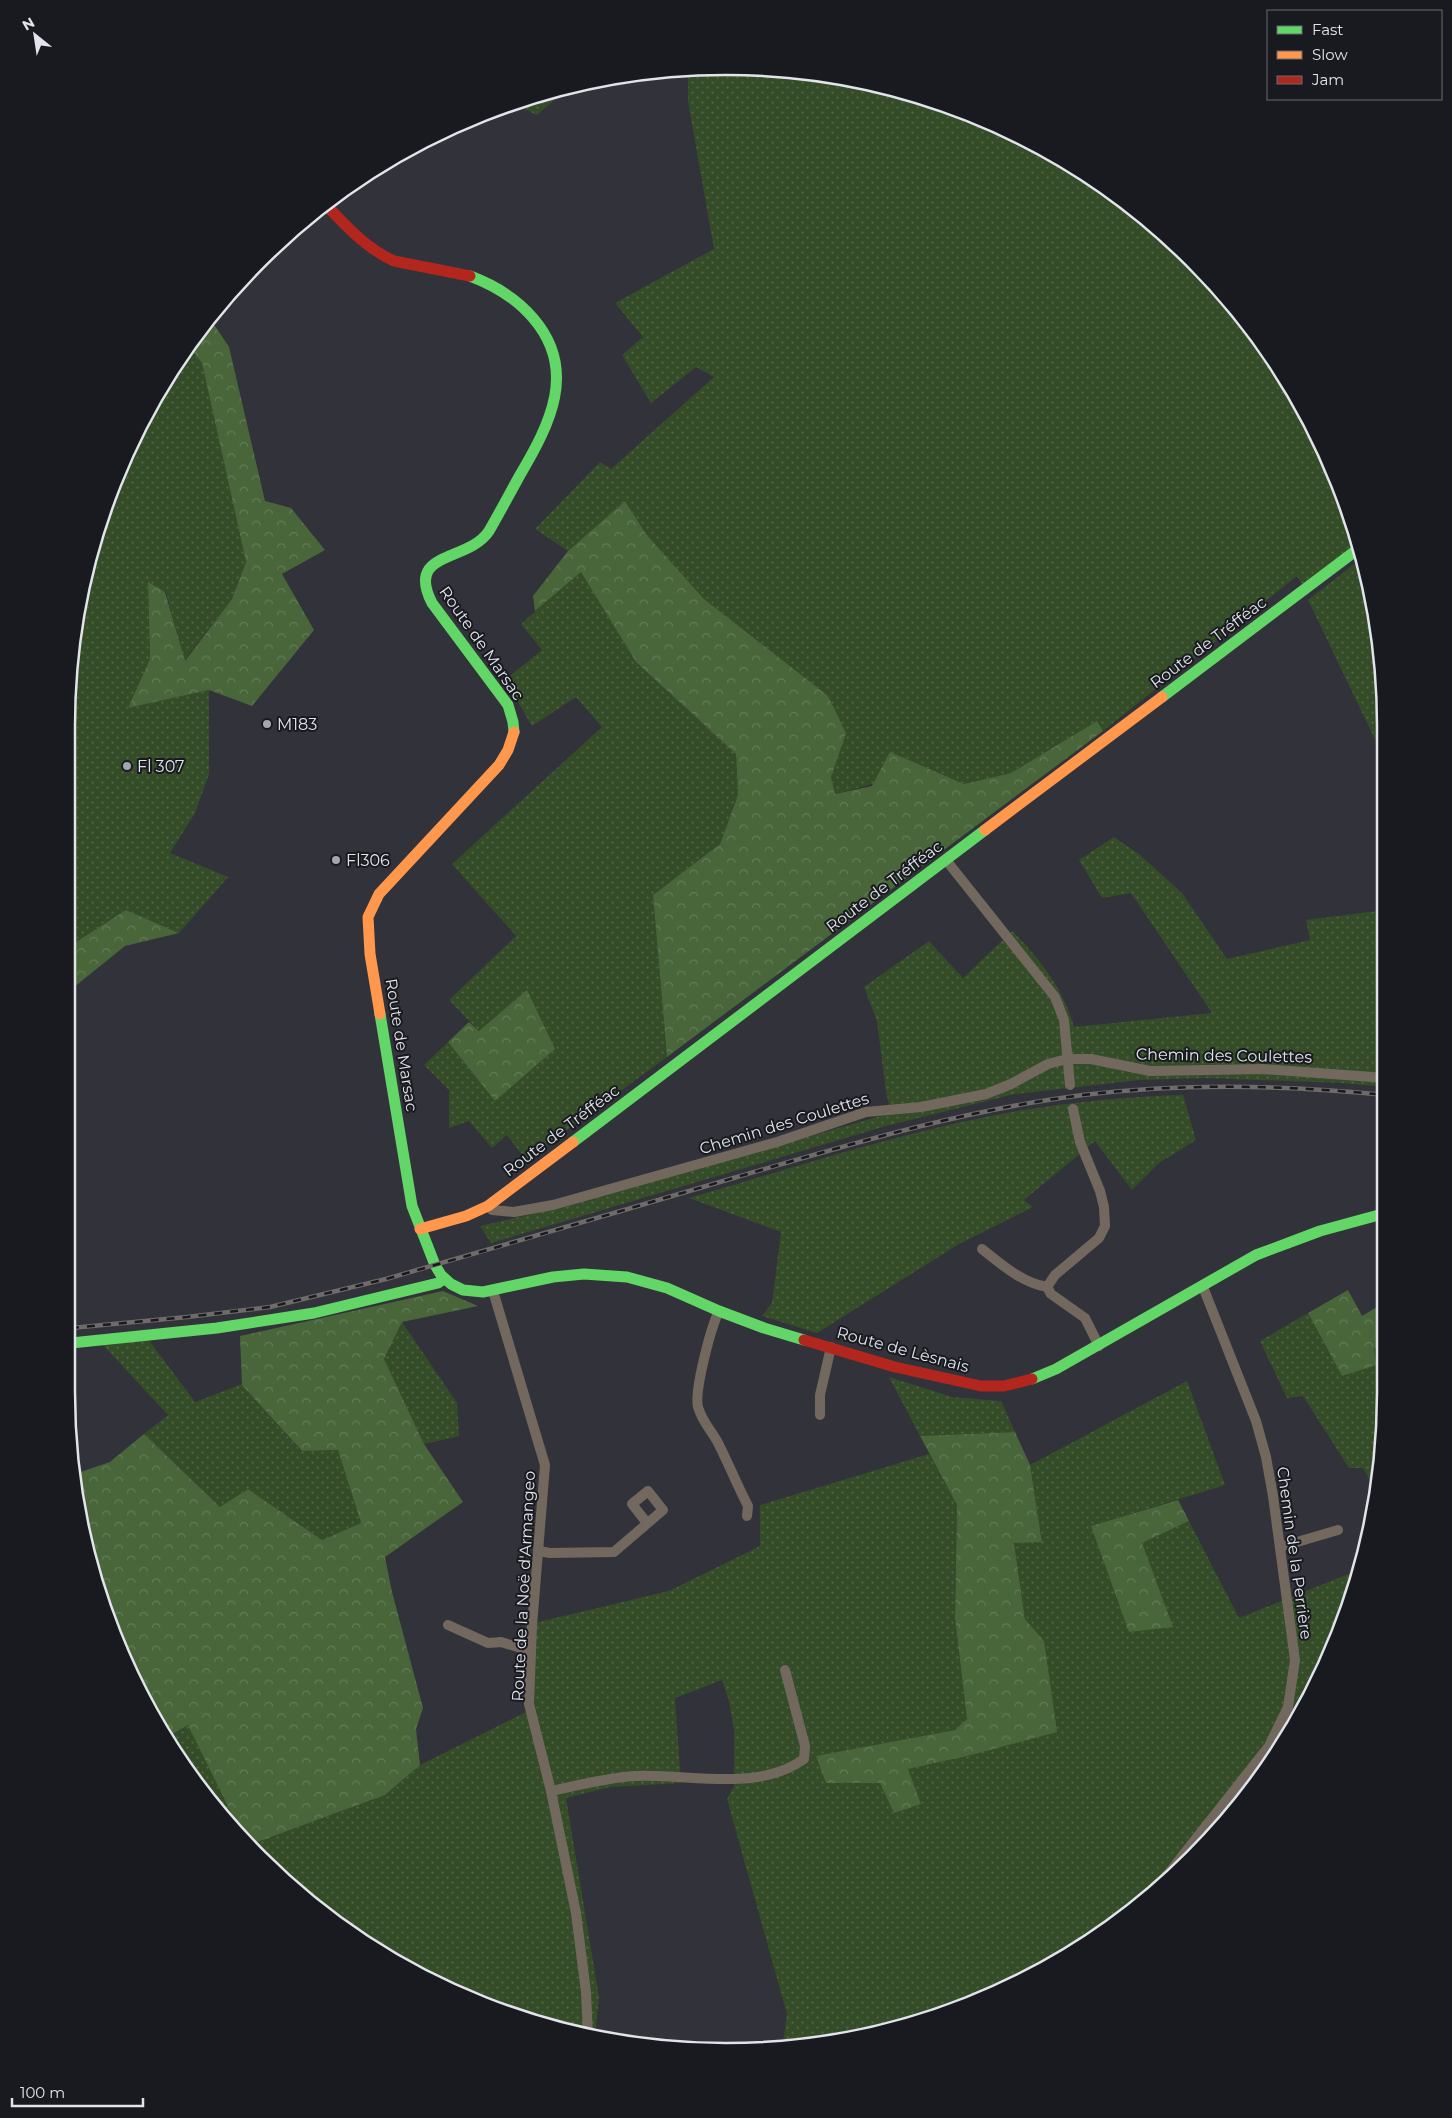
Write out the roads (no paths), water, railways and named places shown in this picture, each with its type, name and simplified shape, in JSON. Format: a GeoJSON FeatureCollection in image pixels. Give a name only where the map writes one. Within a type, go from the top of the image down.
{"type":"FeatureCollection","features":[{"type":"Feature","properties":{"kind":"street","name":"Route de Marsac"},"geometry":{"type":"LineString","coordinates":[[330,210],[358,238],[382,256],[394,261],[481,280],[498,288],[519,303],[546,335],[554,358],[556,374],[557,387],[546,426],[487,535],[472,547],[437,563],[428,571],[424,580],[426,592],[432,603],[508,705],[513,718],[514,731],[512,742],[499,765],[379,894],[368,917],[370,954],[410,1192],[420,1229]]}},
{"type":"Feature","properties":{"kind":"street","name":"Route de Tréfféac"},"geometry":{"type":"LineString","coordinates":[[420,1229],[466,1216],[488,1206],[1353,553]]}},
{"type":"Feature","properties":{"kind":"street"},"geometry":{"type":"LineString","coordinates":[[946,860],[1054,997],[1064,1020],[1070,1085]]}},
{"type":"Feature","properties":{"kind":"street","name":"Chemin des Coulettes"},"geometry":{"type":"LineString","coordinates":[[488,1206],[492,1210],[514,1212],[553,1205],[768,1145],[866,1112],[921,1107],[986,1094],[1012,1084],[1048,1064],[1067,1058],[1092,1059],[1150,1070],[1263,1069],[1377,1077]]}},
{"type":"Feature","properties":{"kind":"street"},"geometry":{"type":"LineString","coordinates":[[1047,1287],[1055,1276],[1099,1238],[1105,1226],[1104,1208],[1100,1191],[1080,1142],[1073,1108]]}},
{"type":"Feature","properties":{"kind":"street","name":"Route de Lèsnais"},"geometry":{"type":"LineString","coordinates":[[444,1279],[463,1290],[475,1292],[493,1291],[553,1277],[584,1274],[627,1277],[667,1288],[764,1328],[895,1367],[981,1386],[1004,1386],[1026,1381],[1099,1346],[1256,1256],[1284,1242],[1327,1228],[1377,1215]]}},
{"type":"Feature","properties":{"kind":"street"},"geometry":{"type":"LineString","coordinates":[[75,1343],[217,1328],[314,1313],[438,1283],[444,1279],[435,1265],[420,1229]]}},
{"type":"Feature","properties":{"kind":"street"},"geometry":{"type":"LineString","coordinates":[[982,1249],[1007,1269],[1035,1285],[1047,1287]]}},
{"type":"Feature","properties":{"kind":"street"},"geometry":{"type":"LineString","coordinates":[[1047,1287],[1051,1294],[1084,1318],[1099,1346]]}},
{"type":"Feature","properties":{"kind":"street","name":"Chemin de la Perrière"},"geometry":{"type":"LineString","coordinates":[[1184,1854],[1269,1746],[1288,1706],[1295,1660],[1268,1466],[1256,1421],[1203,1287]]}},
{"type":"Feature","properties":{"kind":"street","name":"Route de la Noë d'Armangeo"},"geometry":{"type":"LineString","coordinates":[[493,1291],[545,1465],[531,1651],[529,1704],[551,1790],[576,1913],[586,1992],[588,2028]]}},
{"type":"Feature","properties":{"kind":"street"},"geometry":{"type":"LineString","coordinates":[[719,1311],[713,1324],[698,1384],[698,1406],[703,1422],[716,1440],[748,1506],[747,1516]]}},
{"type":"Feature","properties":{"kind":"street"},"geometry":{"type":"LineString","coordinates":[[820,1415],[820,1395],[831,1348]]}},
{"type":"Feature","properties":{"kind":"street"},"geometry":{"type":"LineString","coordinates":[[539,1551],[550,1553],[614,1552],[647,1523]]}},
{"type":"Feature","properties":{"kind":"street"},"geometry":{"type":"LineString","coordinates":[[1280,1547],[1338,1530]]}},
{"type":"Feature","properties":{"kind":"street"},"geometry":{"type":"LineString","coordinates":[[448,1624],[488,1643],[501,1642],[531,1651]]}},
{"type":"Feature","properties":{"kind":"street"},"geometry":{"type":"LineString","coordinates":[[551,1790],[612,1778],[634,1776],[753,1779],[793,1767],[804,1758],[805,1746],[785,1670]]}},
{"type":"Feature","properties":{"kind":"railway"},"geometry":{"type":"LineString","coordinates":[[75,1328],[270,1307],[386,1279],[908,1129],[1039,1101],[1121,1091],[1196,1087],[1272,1087],[1377,1094]]}},
{"type":"Feature","properties":{"kind":"place","name":"M183"},"geometry":{"type":"Point","coordinates":[267,724]}},
{"type":"Feature","properties":{"kind":"place","name":"Fl 307"},"geometry":{"type":"Point","coordinates":[127,766]}},
{"type":"Feature","properties":{"kind":"place","name":"Fl306"},"geometry":{"type":"Point","coordinates":[336,860]}}]}
